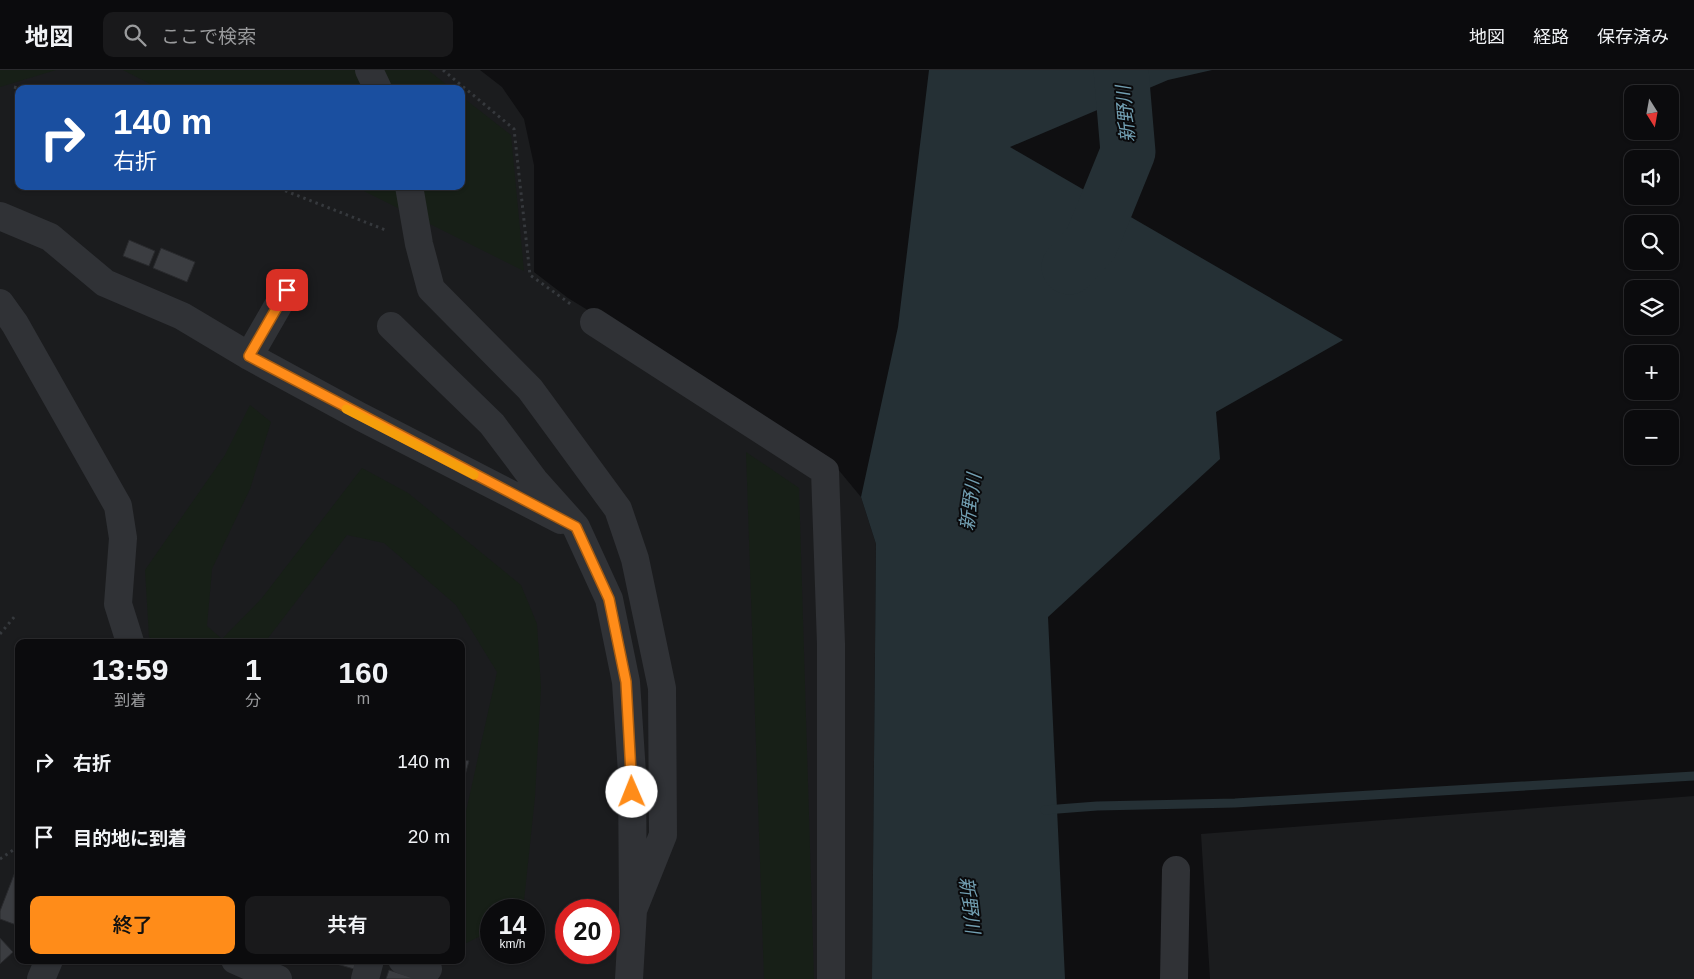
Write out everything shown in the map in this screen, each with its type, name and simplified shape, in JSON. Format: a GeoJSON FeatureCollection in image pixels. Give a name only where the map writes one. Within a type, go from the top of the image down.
{"type":"FeatureCollection","features":[{"type":"Feature","properties":{"kind":"street"},"geometry":{"type":"LineString","coordinates":[[368,70],[376,85]]}},
{"type":"Feature","properties":{"kind":"street"},"geometry":{"type":"LineString","coordinates":[[410,190],[419,244],[431,289],[530,389],[618,509],[635,559],[662,688],[663,835],[633,910]]}},
{"type":"Feature","properties":{"kind":"street"},"geometry":{"type":"LineString","coordinates":[[0,216],[50,237],[105,283],[182,316],[249,356],[576,527]]}},
{"type":"Feature","properties":{"kind":"street"},"geometry":{"type":"LineString","coordinates":[[249,356],[287,290]]}},
{"type":"Feature","properties":{"kind":"street"},"geometry":{"type":"LineString","coordinates":[[0,303],[15,324],[118,506],[123,538],[118,604],[129,639]]}},
{"type":"Feature","properties":{"kind":"street"},"geometry":{"type":"LineString","coordinates":[[594,322],[825,471],[831,644],[831,979]]}},
{"type":"Feature","properties":{"kind":"street"},"geometry":{"type":"LineString","coordinates":[[391,326],[492,424],[534,480],[576,527],[609,599],[626,682],[632,773],[633,910],[629,979]]}},
{"type":"Feature","properties":{"kind":"street"},"geometry":{"type":"LineString","coordinates":[[1174,979],[1176,870]]}},
{"type":"Feature","properties":{"kind":"street"},"geometry":{"type":"LineString","coordinates":[[41,979],[47,964]]}},
{"type":"Feature","properties":{"kind":"street"},"geometry":{"type":"LineString","coordinates":[[244,964],[278,979]]}},
{"type":"Feature","properties":{"kind":"street"},"geometry":{"type":"LineString","coordinates":[[365,979],[369,964]]}},
{"type":"Feature","properties":{"kind":"street"},"geometry":{"type":"LineString","coordinates":[[414,964],[428,969]]}},
{"type":"Feature","properties":{"kind":"path"},"geometry":{"type":"LineString","coordinates":[[443,70],[461,85]]}},
{"type":"Feature","properties":{"kind":"path"},"geometry":{"type":"LineString","coordinates":[[465,88],[514,129],[530,275],[594,322]]}},
{"type":"Feature","properties":{"kind":"path"},"geometry":{"type":"LineString","coordinates":[[283,190],[419,244]]}},
{"type":"Feature","properties":{"kind":"path"},"geometry":{"type":"LineString","coordinates":[[0,634],[15,616]]}},
{"type":"Feature","properties":{"kind":"path"},"geometry":{"type":"LineString","coordinates":[[0,859],[15,849]]}},
{"type":"Feature","properties":{"kind":"shaded area"},"geometry":{"type":"Polygon","coordinates":[[[0,70],[56,70],[0,87],[0,70]]]}},
{"type":"Feature","properties":{"kind":"shaded area"},"geometry":{"type":"Polygon","coordinates":[[[8,70],[135,70],[165,85],[15,85],[15,190],[465,190],[465,85],[242,85],[245,70],[480,70],[502,87],[524,119],[534,165],[534,272],[568,298],[827,456],[861,497],[876,544],[872,979],[0,979],[0,73],[8,70]]]}},
{"type":"Feature","properties":{"kind":"shaded area"},"geometry":{"type":"Polygon","coordinates":[[[123,70],[428,70],[447,85],[152,85],[123,70]]]}},
{"type":"Feature","properties":{"kind":"shaded area"},"geometry":{"type":"Polygon","coordinates":[[[465,99],[511,135],[524,271],[362,190],[465,190],[465,99]]]}},
{"type":"Feature","properties":{"kind":"shaded area"},"geometry":{"type":"Polygon","coordinates":[[[250,405],[271,422],[250,489],[212,569],[207,626],[222,639],[151,639],[149,637],[145,570],[225,455],[250,405]]]}},
{"type":"Feature","properties":{"kind":"shaded area"},"geometry":{"type":"Polygon","coordinates":[[[746,452],[799,488],[814,979],[764,979],[746,452]]]}},
{"type":"Feature","properties":{"kind":"shaded area"},"geometry":{"type":"Polygon","coordinates":[[[362,468],[408,493],[521,585],[537,624],[541,688],[535,797],[524,899],[480,899],[480,936],[465,944],[465,816],[497,672],[456,605],[384,543],[347,535],[267,639],[222,639],[262,598],[362,468]]]}},
{"type":"Feature","properties":{"kind":"shaded area"},"geometry":{"type":"Polygon","coordinates":[[[1694,796],[1694,979],[1210,979],[1201,834],[1694,796]]]}},
{"type":"Feature","properties":{"kind":"water"},"geometry":{"type":"Polygon","coordinates":[[[929,70],[1212,70],[1168,80],[1010,147],[1343,340],[1216,412],[1220,459],[1048,617],[1065,979],[872,979],[876,544],[861,497],[898,327],[929,70]]]}},
{"type":"Feature","properties":{"kind":"building"},"geometry":{"type":"Polygon","coordinates":[[[129,240],[155,251],[149,266],[123,256],[129,240]]]}},
{"type":"Feature","properties":{"kind":"building"},"geometry":{"type":"Polygon","coordinates":[[[161,248],[195,262],[187,282],[153,268],[161,248]]]}},
{"type":"Feature","properties":{"kind":"building"},"geometry":{"type":"Polygon","coordinates":[[[465,760],[469,761],[465,776],[465,760]]]}},
{"type":"Feature","properties":{"kind":"building"},"geometry":{"type":"Polygon","coordinates":[[[15,872],[15,925],[0,919],[0,911],[15,872]]]}},
{"type":"Feature","properties":{"kind":"building"},"geometry":{"type":"Polygon","coordinates":[[[0,938],[13,952],[0,964],[0,938]]]}},
{"type":"Feature","properties":{"kind":"building"},"geometry":{"type":"Polygon","coordinates":[[[337,964],[355,964],[354,969],[337,964]]]}},
{"type":"Feature","properties":{"kind":"building"},"geometry":{"type":"Polygon","coordinates":[[[389,970],[418,979],[386,979],[389,970]]]}},
{"type":"Feature","properties":{"kind":"waterway","name":"新野川"},"geometry":{"type":"LineString","coordinates":[[1069,267],[1091,243],[1128,152],[1121,70]]}},
{"type":"Feature","properties":{"kind":"waterway"},"geometry":{"type":"LineString","coordinates":[[1045,810],[1097,806],[1235,803],[1694,776]]}},
{"type":"Feature","properties":{"kind":"slow traffic"},"geometry":{"type":"LineString","coordinates":[[346,409],[474,475]]}},
{"type":"Feature","properties":{"kind":"route"},"geometry":{"type":"LineString","coordinates":[[287,290],[249,356],[360,417],[576,527],[609,599],[626,682],[632,792]]}}]}
